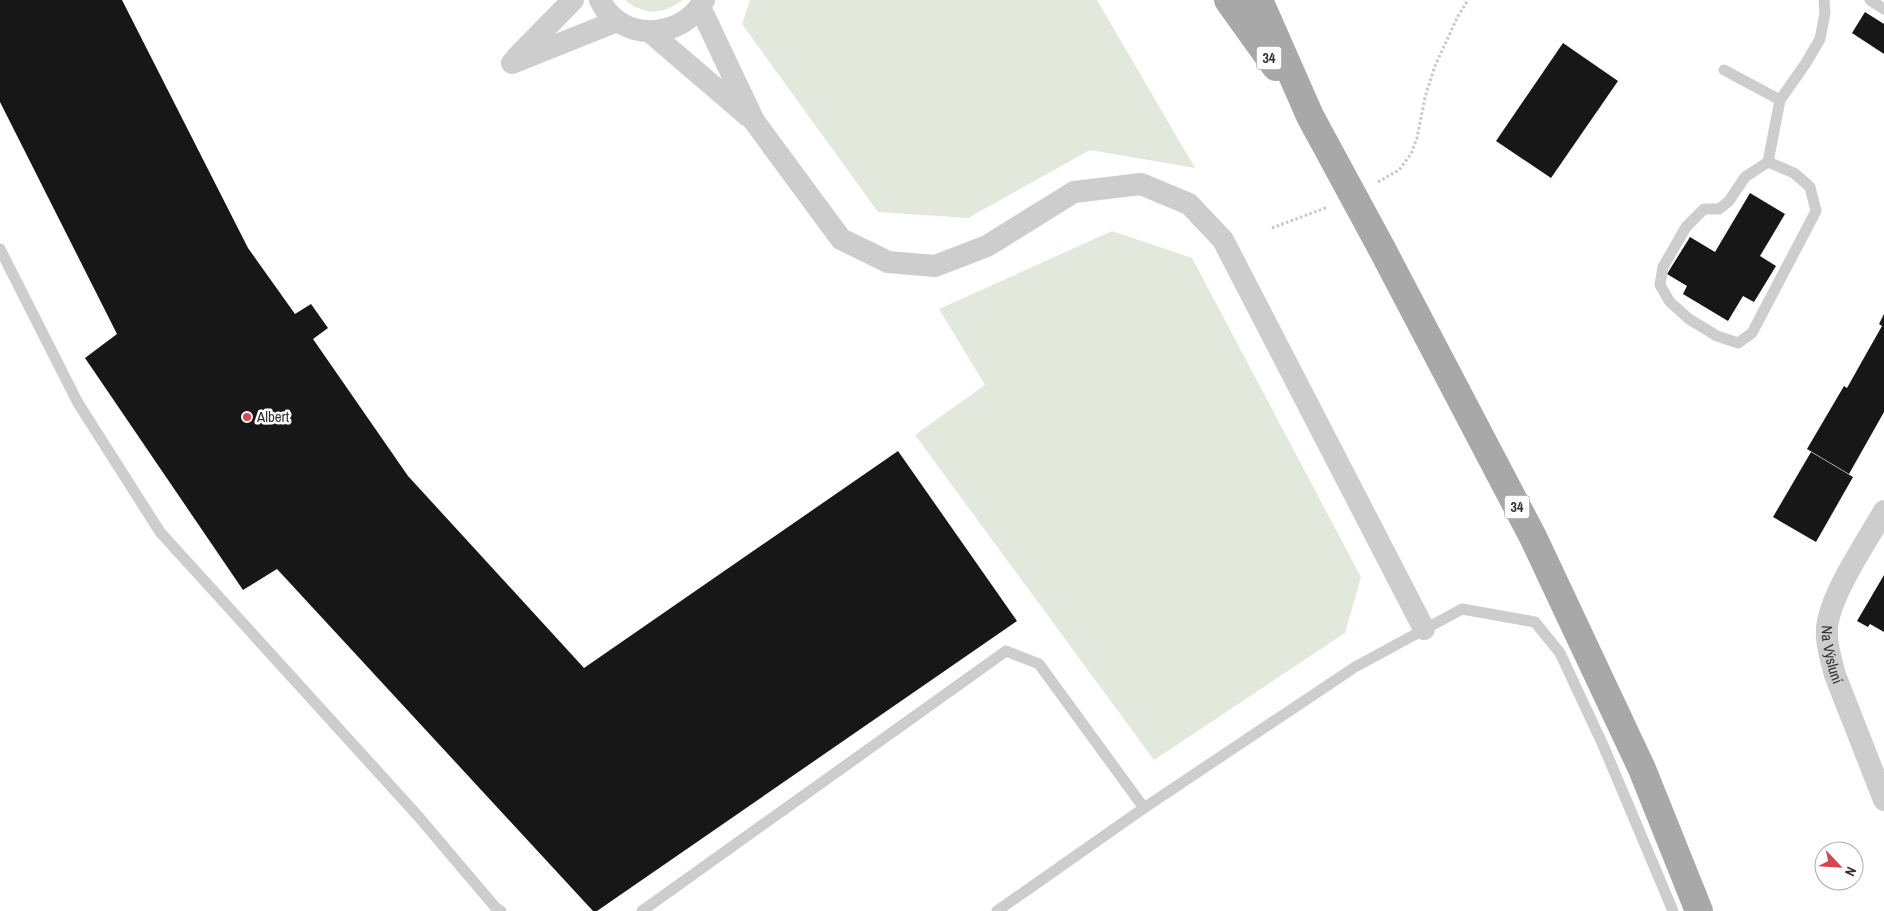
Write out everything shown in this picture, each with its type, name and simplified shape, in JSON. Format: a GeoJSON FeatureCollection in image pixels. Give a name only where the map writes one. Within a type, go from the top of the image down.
{"type":"FeatureCollection","features":[{"type":"Feature","properties":{"kind":"main road","name":"34"},"geometry":{"type":"LineString","coordinates":[[1228,0],[1310,116]]}},
{"type":"Feature","properties":{"kind":"main road","name":"34"},"geometry":{"type":"LineString","coordinates":[[1259,0],[1310,116],[1382,249],[1532,537],[1642,769],[1699,911]]}},
{"type":"Feature","properties":{"kind":"street"},"geometry":{"type":"LineString","coordinates":[[573,0],[512,63],[618,21]]}},
{"type":"Feature","properties":{"kind":"street"},"geometry":{"type":"LineString","coordinates":[[600,0],[618,21],[633,29],[650,32],[670,30],[687,21],[702,4],[754,121],[841,239],[888,262],[935,266],[987,246],[1074,192],[1141,184],[1189,204],[1223,240],[1424,629]]}},
{"type":"Feature","properties":{"kind":"street"},"geometry":{"type":"LineString","coordinates":[[650,32],[754,121]]}},
{"type":"Feature","properties":{"kind":"street","name":"Na Výsluní"},"geometry":{"type":"LineString","coordinates":[[1884,511],[1834,602],[1827,623],[1831,661],[1835,675],[1884,800]]}},
{"type":"Feature","properties":{"kind":"lane"},"geometry":{"type":"LineString","coordinates":[[1768,162],[1794,173],[1810,187],[1816,211],[1752,333],[1738,343],[1717,336],[1689,319],[1670,302],[1660,285],[1663,267],[1686,227],[1704,209],[1719,209],[1729,200],[1745,177],[1768,162],[1780,100],[1820,39],[1825,13],[1824,0]]}},
{"type":"Feature","properties":{"kind":"lane"},"geometry":{"type":"LineString","coordinates":[[1870,0],[1884,9]]}},
{"type":"Feature","properties":{"kind":"lane"},"geometry":{"type":"LineString","coordinates":[[1724,70],[1780,100]]}},
{"type":"Feature","properties":{"kind":"lane"},"geometry":{"type":"LineString","coordinates":[[0,249],[78,403],[160,532],[418,816],[496,908],[501,911]]}},
{"type":"Feature","properties":{"kind":"lane"},"geometry":{"type":"LineString","coordinates":[[997,911],[1144,808],[1354,667],[1462,609],[1535,622],[1560,653],[1603,746],[1673,911]]}},
{"type":"Feature","properties":{"kind":"lane"},"geometry":{"type":"LineString","coordinates":[[642,911],[1006,651],[1039,664],[1144,808]]}},
{"type":"Feature","properties":{"kind":"path"},"geometry":{"type":"LineString","coordinates":[[1272,228],[1353,198],[1399,170],[1411,154],[1417,138],[1425,97],[1435,66],[1458,16],[1468,0]]}},
{"type":"Feature","properties":{"kind":"shaded area"},"geometry":{"type":"Polygon","coordinates":[[[625,0],[683,0],[676,5],[654,12],[640,9],[625,0]]]}},
{"type":"Feature","properties":{"kind":"shaded area"},"geometry":{"type":"Polygon","coordinates":[[[750,0],[1097,0],[1195,168],[1090,150],[968,218],[878,212],[742,24],[750,0]]]}},
{"type":"Feature","properties":{"kind":"shaded area"},"geometry":{"type":"Polygon","coordinates":[[[1112,231],[1192,258],[1361,577],[1345,633],[1154,760],[915,435],[985,385],[939,309],[1112,231]]]}},
{"type":"Feature","properties":{"kind":"building"},"geometry":{"type":"Polygon","coordinates":[[[0,0],[122,0],[248,248],[295,314],[311,304],[328,328],[313,339],[408,476],[584,668],[898,451],[1017,621],[597,911],[593,911],[277,569],[243,590],[85,358],[117,334],[0,102],[0,0]]]}},
{"type":"Feature","properties":{"kind":"building"},"geometry":{"type":"Polygon","coordinates":[[[1865,12],[1884,24],[1884,54],[1852,33],[1865,12]]]}},
{"type":"Feature","properties":{"kind":"building"},"geometry":{"type":"Polygon","coordinates":[[[1563,43],[1618,81],[1551,178],[1496,141],[1563,43]]]}},
{"type":"Feature","properties":{"kind":"building"},"geometry":{"type":"Polygon","coordinates":[[[1750,193],[1785,214],[1760,256],[1776,266],[1754,302],[1743,296],[1728,321],[1683,294],[1687,286],[1667,274],[1690,237],[1715,252],[1750,193]]]}},
{"type":"Feature","properties":{"kind":"building"},"geometry":{"type":"Polygon","coordinates":[[[1884,314],[1884,412],[1849,474],[1807,449],[1844,386],[1847,388],[1882,326],[1879,324],[1884,314]]]}},
{"type":"Feature","properties":{"kind":"building"},"geometry":{"type":"Polygon","coordinates":[[[1811,452],[1853,477],[1816,542],[1773,517],[1811,452]]]}},
{"type":"Feature","properties":{"kind":"building"},"geometry":{"type":"Polygon","coordinates":[[[1884,575],[1884,632],[1870,624],[1868,627],[1857,621],[1884,575]]]}},
{"type":"Feature","properties":{"kind":"place","name":"Albert"},"geometry":{"type":"Point","coordinates":[247,417]}}]}
